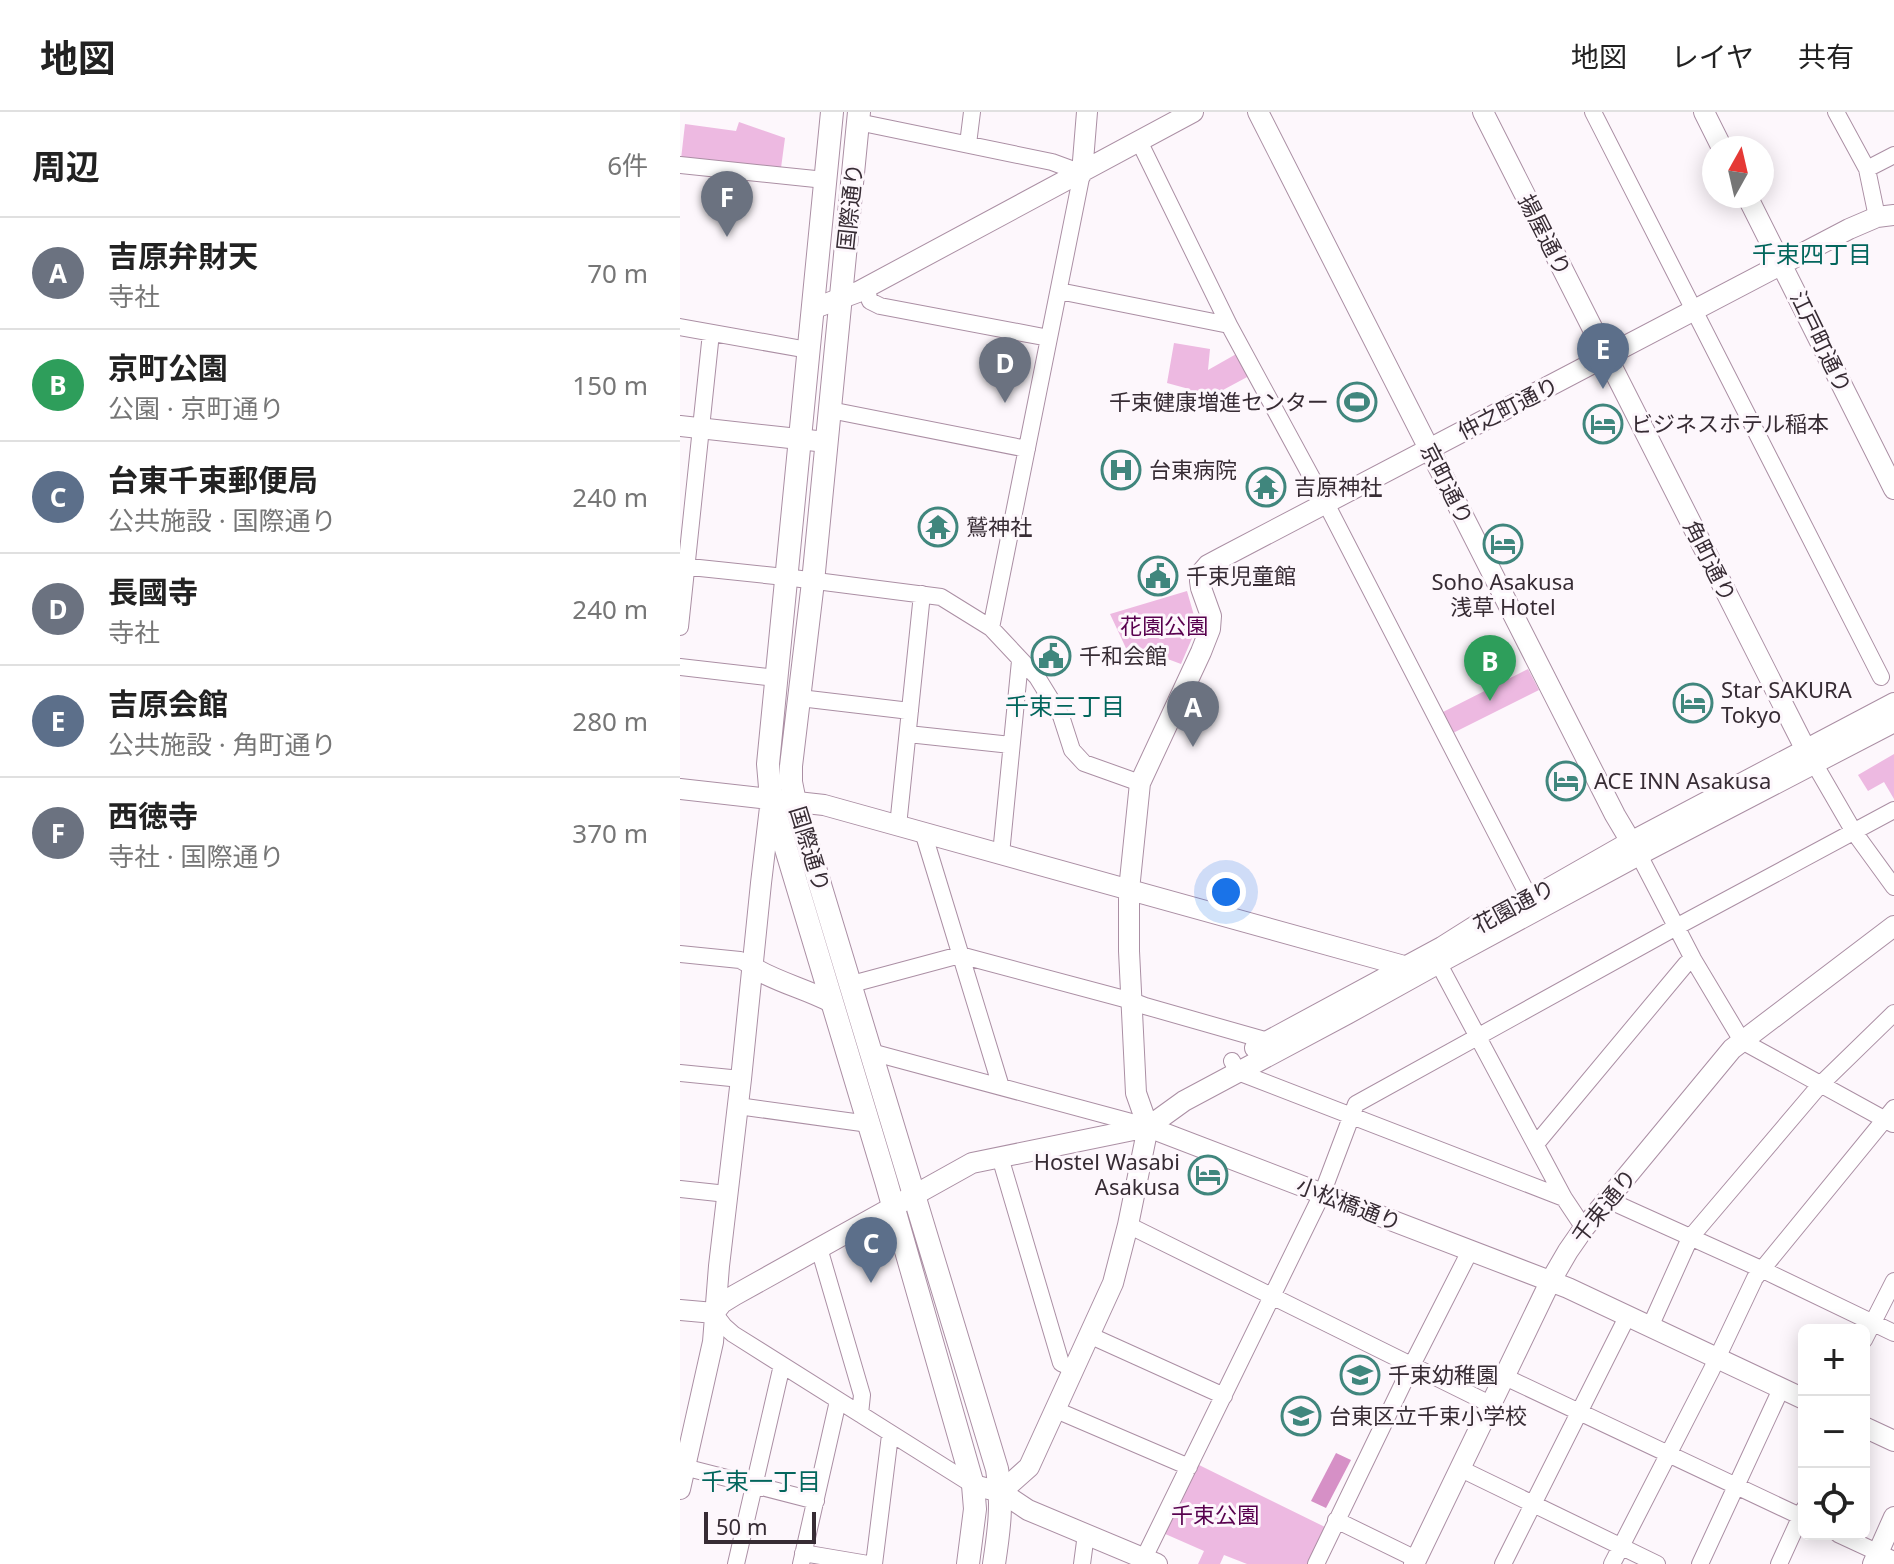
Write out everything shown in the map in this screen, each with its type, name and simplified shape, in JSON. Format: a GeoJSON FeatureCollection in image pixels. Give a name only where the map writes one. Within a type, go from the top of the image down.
{"type":"FeatureCollection","features":[{"type":"Feature","properties":{"kind":"main road","name":"国際通り"},"geometry":{"type":"LineString","coordinates":[[832,112],[768,764],[771,799],[973,1485],[975,1509],[968,1564]]}},
{"type":"Feature","properties":{"kind":"main road","name":"国際通り"},"geometry":{"type":"LineString","coordinates":[[859,117],[791,782],[997,1469],[1001,1492],[1000,1524],[994,1564]]}},
{"type":"Feature","properties":{"kind":"street"},"geometry":{"type":"LineString","coordinates":[[968,144],[972,112]]}},
{"type":"Feature","properties":{"kind":"street"},"geometry":{"type":"LineString","coordinates":[[991,628],[1082,173],[1087,112]]}},
{"type":"Feature","properties":{"kind":"street"},"geometry":{"type":"LineString","coordinates":[[812,309],[866,288],[1193,112]]}},
{"type":"Feature","properties":{"kind":"street","name":"京町通り"},"geometry":{"type":"LineString","coordinates":[[1258,112],[1635,849]]}},
{"type":"Feature","properties":{"kind":"street","name":"揚屋通り"},"geometry":{"type":"LineString","coordinates":[[1483,112],[1606,357]]}},
{"type":"Feature","properties":{"kind":"street"},"geometry":{"type":"LineString","coordinates":[[1593,112],[1881,677]]}},
{"type":"Feature","properties":{"kind":"street"},"geometry":{"type":"LineString","coordinates":[[1704,112],[1716,136]]}},
{"type":"Feature","properties":{"kind":"street"},"geometry":{"type":"LineString","coordinates":[[1836,112],[1867,169],[1886,216]]}},
{"type":"Feature","properties":{"kind":"street"},"geometry":{"type":"LineString","coordinates":[[859,117],[1052,162],[1082,173]]}},
{"type":"Feature","properties":{"kind":"street"},"geometry":{"type":"LineString","coordinates":[[1139,141],[1229,325],[1387,619],[1530,899]]}},
{"type":"Feature","properties":{"kind":"street"},"geometry":{"type":"LineString","coordinates":[[1867,169],[1894,155]]}},
{"type":"Feature","properties":{"kind":"street"},"geometry":{"type":"LineString","coordinates":[[680,165],[825,180]]}},
{"type":"Feature","properties":{"kind":"street","name":"江戸町通り"},"geometry":{"type":"LineString","coordinates":[[1753,208],[1894,489]]}},
{"type":"Feature","properties":{"kind":"street","name":"仲之町通り"},"geometry":{"type":"LineString","coordinates":[[1140,783],[1210,629],[1211,616],[1200,581],[1208,565],[1849,229],[1886,216]]}},
{"type":"Feature","properties":{"kind":"street"},"geometry":{"type":"LineString","coordinates":[[866,288],[870,301],[880,306],[1049,338]]}},
{"type":"Feature","properties":{"kind":"street"},"geometry":{"type":"LineString","coordinates":[[1059,291],[1229,325]]}},
{"type":"Feature","properties":{"kind":"street"},"geometry":{"type":"LineString","coordinates":[[680,327],[808,350]]}},
{"type":"Feature","properties":{"kind":"street"},"geometry":{"type":"LineString","coordinates":[[680,627],[683,567],[711,333]]}},
{"type":"Feature","properties":{"kind":"street","name":"角町通り"},"geometry":{"type":"LineString","coordinates":[[1606,357],[1809,756]]}},
{"type":"Feature","properties":{"kind":"street"},"geometry":{"type":"LineString","coordinates":[[830,410],[1027,449]]}},
{"type":"Feature","properties":{"kind":"street"},"geometry":{"type":"LineString","coordinates":[[680,426],[826,442]]}},
{"type":"Feature","properties":{"kind":"street"},"geometry":{"type":"LineString","coordinates":[[683,567],[941,597],[991,628],[1037,677],[1061,716],[1072,750],[1084,763],[1140,783],[1129,890],[1129,951],[1136,1093],[1148,1127],[1113,1283],[1029,1467],[1001,1492]]}},
{"type":"Feature","properties":{"kind":"street"},"geometry":{"type":"LineString","coordinates":[[898,826],[922,594]]}},
{"type":"Feature","properties":{"kind":"street"},"geometry":{"type":"LineString","coordinates":[[1001,854],[1020,661]]}},
{"type":"Feature","properties":{"kind":"street"},"geometry":{"type":"LineString","coordinates":[[680,667],[776,678]]}},
{"type":"Feature","properties":{"kind":"street"},"geometry":{"type":"LineString","coordinates":[[800,698],[910,711]]}},
{"type":"Feature","properties":{"kind":"street","name":"花園通り"},"geometry":{"type":"LineString","coordinates":[[1235,1067],[1809,756],[1894,703]]}},
{"type":"Feature","properties":{"kind":"street","name":"花園通り"},"geometry":{"type":"LineString","coordinates":[[1809,756],[1894,722]]}},
{"type":"Feature","properties":{"kind":"street"},"geometry":{"type":"LineString","coordinates":[[908,734],[1011,745]]}},
{"type":"Feature","properties":{"kind":"street"},"geometry":{"type":"LineString","coordinates":[[1809,756],[1854,832],[1894,887]]}},
{"type":"Feature","properties":{"kind":"street"},"geometry":{"type":"LineString","coordinates":[[680,789],[824,805],[1410,972]]}},
{"type":"Feature","properties":{"kind":"street"},"geometry":{"type":"LineString","coordinates":[[680,1489],[713,1342],[771,799]]}},
{"type":"Feature","properties":{"kind":"street"},"geometry":{"type":"LineString","coordinates":[[680,1310],[714,1313],[733,1334],[973,1485],[1001,1492],[1028,1510],[1151,1561],[1189,1467],[1322,1194],[1356,1104],[1894,810]]}},
{"type":"Feature","properties":{"kind":"street"},"geometry":{"type":"LineString","coordinates":[[923,832],[1001,1087]]}},
{"type":"Feature","properties":{"kind":"street"},"geometry":{"type":"LineString","coordinates":[[1612,1564],[1755,1278],[1891,1117],[1820,1085],[1742,1041],[1693,959],[1635,849]]}},
{"type":"Feature","properties":{"kind":"street","name":"花園通り"},"geometry":{"type":"LineString","coordinates":[[1435,957],[1480,923],[1635,849]]}},
{"type":"Feature","properties":{"kind":"street","name":"千束通り"},"geometry":{"type":"LineString","coordinates":[[1415,1562],[1550,1282],[1584,1228],[1732,1049],[1894,926]]}},
{"type":"Feature","properties":{"kind":"street"},"geometry":{"type":"LineString","coordinates":[[680,954],[740,960],[766,975],[831,1002]]}},
{"type":"Feature","properties":{"kind":"street"},"geometry":{"type":"LineString","coordinates":[[852,984],[960,955],[1268,1041]]}},
{"type":"Feature","properties":{"kind":"street"},"geometry":{"type":"LineString","coordinates":[[1435,957],[1564,1198],[1584,1228]]}},
{"type":"Feature","properties":{"kind":"street"},"geometry":{"type":"LineString","coordinates":[[1536,1144],[1693,959]]}},
{"type":"Feature","properties":{"kind":"street","name":"花園通り"},"geometry":{"type":"LineString","coordinates":[[714,1313],[735,1295],[972,1163],[1148,1127],[1268,1041],[1410,972]]}},
{"type":"Feature","properties":{"kind":"street"},"geometry":{"type":"LineString","coordinates":[[1650,1327],[1690,1238],[1820,1085],[1894,1013]]}},
{"type":"Feature","properties":{"kind":"street"},"geometry":{"type":"LineString","coordinates":[[871,1052],[1148,1127]]}},
{"type":"Feature","properties":{"kind":"street"},"geometry":{"type":"LineString","coordinates":[[1235,1067],[1353,1117],[1564,1198]]}},
{"type":"Feature","properties":{"kind":"street"},"geometry":{"type":"LineString","coordinates":[[680,1073],[741,1079]]}},
{"type":"Feature","properties":{"kind":"street"},"geometry":{"type":"LineString","coordinates":[[738,1106],[869,1124]]}},
{"type":"Feature","properties":{"kind":"street","name":"小松橋通り"},"geometry":{"type":"LineString","coordinates":[[1148,1127],[1550,1282],[1798,1396]]}},
{"type":"Feature","properties":{"kind":"street"},"geometry":{"type":"LineString","coordinates":[[1000,1157],[1061,1363],[1074,1369]]}},
{"type":"Feature","properties":{"kind":"street"},"geometry":{"type":"LineString","coordinates":[[680,1189],[727,1194]]}},
{"type":"Feature","properties":{"kind":"street"},"geometry":{"type":"LineString","coordinates":[[1608,1200],[1894,1333]]}},
{"type":"Feature","properties":{"kind":"street"},"geometry":{"type":"LineString","coordinates":[[1128,1225],[1492,1405]]}},
{"type":"Feature","properties":{"kind":"street"},"geometry":{"type":"LineString","coordinates":[[819,1248],[862,1395],[860,1414]]}},
{"type":"Feature","properties":{"kind":"street"},"geometry":{"type":"LineString","coordinates":[[1316,1564],[1470,1251]]}},
{"type":"Feature","properties":{"kind":"street"},"geometry":{"type":"LineString","coordinates":[[1870,1329],[1894,1281]]}},
{"type":"Feature","properties":{"kind":"street"},"geometry":{"type":"LineString","coordinates":[[1503,1564],[1627,1317]]}},
{"type":"Feature","properties":{"kind":"street"},"geometry":{"type":"LineString","coordinates":[[1089,1335],[1224,1396]]}},
{"type":"Feature","properties":{"kind":"street"},"geometry":{"type":"LineString","coordinates":[[736,1564],[782,1365]]}},
{"type":"Feature","properties":{"kind":"street"},"geometry":{"type":"LineString","coordinates":[[1505,1377],[1798,1512]]}},
{"type":"Feature","properties":{"kind":"street"},"geometry":{"type":"LineString","coordinates":[[1700,1564],[1781,1389]]}},
{"type":"Feature","properties":{"kind":"street"},"geometry":{"type":"LineString","coordinates":[[838,1401],[802,1558],[871,1564],[890,1435]]}},
{"type":"Feature","properties":{"kind":"street"},"geometry":{"type":"LineString","coordinates":[[1056,1410],[1189,1467]]}},
{"type":"Feature","properties":{"kind":"street"},"geometry":{"type":"LineString","coordinates":[[1870,1430],[1894,1441]]}},
{"type":"Feature","properties":{"kind":"street"},"geometry":{"type":"LineString","coordinates":[[683,1467],[816,1501]]}},
{"type":"Feature","properties":{"kind":"street"},"geometry":{"type":"LineString","coordinates":[[1461,1469],[1657,1564]]}},
{"type":"Feature","properties":{"kind":"street"},"geometry":{"type":"LineString","coordinates":[[1849,1540],[1882,1559],[1894,1517]]}},
{"type":"Feature","properties":{"kind":"street"},"geometry":{"type":"LineString","coordinates":[[1336,1520],[1415,1562]]}},
{"type":"Feature","properties":{"kind":"street"},"geometry":{"type":"LineString","coordinates":[[1779,1564],[1798,1524]]}},
{"type":"Feature","properties":{"kind":"street"},"geometry":{"type":"LineString","coordinates":[[1082,1564],[1086,1534]]}},
{"type":"Feature","properties":{"kind":"green space"},"geometry":{"type":"Polygon","coordinates":[[[739,122],[785,138],[781,168],[681,159],[685,124],[736,131],[739,122]]]}},
{"type":"Feature","properties":{"kind":"green space"},"geometry":{"type":"Polygon","coordinates":[[[1174,343],[1210,349],[1208,370],[1238,353],[1249,376],[1184,411],[1189,389],[1167,383],[1174,343]]]}},
{"type":"Feature","properties":{"kind":"green space","name":"花園公園"},"geometry":{"type":"Polygon","coordinates":[[[1187,591],[1195,619],[1193,636],[1181,664],[1157,655],[1131,659],[1110,614],[1187,591]]]}},
{"type":"Feature","properties":{"kind":"green space"},"geometry":{"type":"Polygon","coordinates":[[[1528,669],[1539,690],[1451,734],[1441,713],[1528,669]]]}},
{"type":"Feature","properties":{"kind":"green space"},"geometry":{"type":"Polygon","coordinates":[[[1894,754],[1894,799],[1884,782],[1868,791],[1858,775],[1894,754]]]}},
{"type":"Feature","properties":{"kind":"green space","name":"千束公園"},"geometry":{"type":"Polygon","coordinates":[[[1197,1464],[1325,1527],[1307,1564],[1247,1564],[1224,1555],[1220,1564],[1198,1564],[1204,1551],[1163,1533],[1197,1464]]]}},
{"type":"Feature","properties":{"kind":"shaded area"},"geometry":{"type":"Polygon","coordinates":[[[1336,1453],[1351,1460],[1326,1508],[1311,1501],[1336,1453]]]}},
{"type":"Feature","properties":{"kind":"place","name":"西徳寺"},"geometry":{"type":"Point","coordinates":[727,237]}},
{"type":"Feature","properties":{"kind":"place","name":"吉原会館"},"geometry":{"type":"Point","coordinates":[1603,389]}},
{"type":"Feature","properties":{"kind":"place","name":"千束健康増進センター"},"geometry":{"type":"Point","coordinates":[1357,402]}},
{"type":"Feature","properties":{"kind":"place","name":"長國寺"},"geometry":{"type":"Point","coordinates":[1005,403]}},
{"type":"Feature","properties":{"kind":"place","name":"ビジネスホテル稲本"},"geometry":{"type":"Point","coordinates":[1603,424]}},
{"type":"Feature","properties":{"kind":"place","name":"台東病院"},"geometry":{"type":"Point","coordinates":[1121,470]}},
{"type":"Feature","properties":{"kind":"place","name":"吉原神社"},"geometry":{"type":"Point","coordinates":[1266,487]}},
{"type":"Feature","properties":{"kind":"place","name":"鷲神社"},"geometry":{"type":"Point","coordinates":[938,527]}},
{"type":"Feature","properties":{"kind":"place","name":"Soho Asakusa 浅草 Hotel"},"geometry":{"type":"Point","coordinates":[1503,544]}},
{"type":"Feature","properties":{"kind":"place","name":"千束児童館"},"geometry":{"type":"Point","coordinates":[1158,576]}},
{"type":"Feature","properties":{"kind":"place","name":"千和会館"},"geometry":{"type":"Point","coordinates":[1051,656]}},
{"type":"Feature","properties":{"kind":"place","name":"京町公園"},"geometry":{"type":"Point","coordinates":[1490,701]}},
{"type":"Feature","properties":{"kind":"place","name":"Star SAKURA Tokyo"},"geometry":{"type":"Point","coordinates":[1693,703]}},
{"type":"Feature","properties":{"kind":"place","name":"吉原弁財天"},"geometry":{"type":"Point","coordinates":[1193,747]}},
{"type":"Feature","properties":{"kind":"place","name":"ACE INN Asakusa"},"geometry":{"type":"Point","coordinates":[1566,781]}},
{"type":"Feature","properties":{"kind":"place","name":"Hostel Wasabi Asakusa"},"geometry":{"type":"Point","coordinates":[1208,1175]}},
{"type":"Feature","properties":{"kind":"place","name":"台東千束郵便局"},"geometry":{"type":"Point","coordinates":[871,1283]}},
{"type":"Feature","properties":{"kind":"place","name":"千束幼稚園"},"geometry":{"type":"Point","coordinates":[1360,1375]}},
{"type":"Feature","properties":{"kind":"place","name":"台東区立千束小学校"},"geometry":{"type":"Point","coordinates":[1301,1416]}},
{"type":"Feature","properties":{"kind":"district","name":"千束四丁目"},"geometry":{"type":"Point","coordinates":[1812,255]}},
{"type":"Feature","properties":{"kind":"district","name":"千束三丁目"},"geometry":{"type":"Point","coordinates":[1065,707]}},
{"type":"Feature","properties":{"kind":"district","name":"千束一丁目"},"geometry":{"type":"Point","coordinates":[761,1482]}}]}
